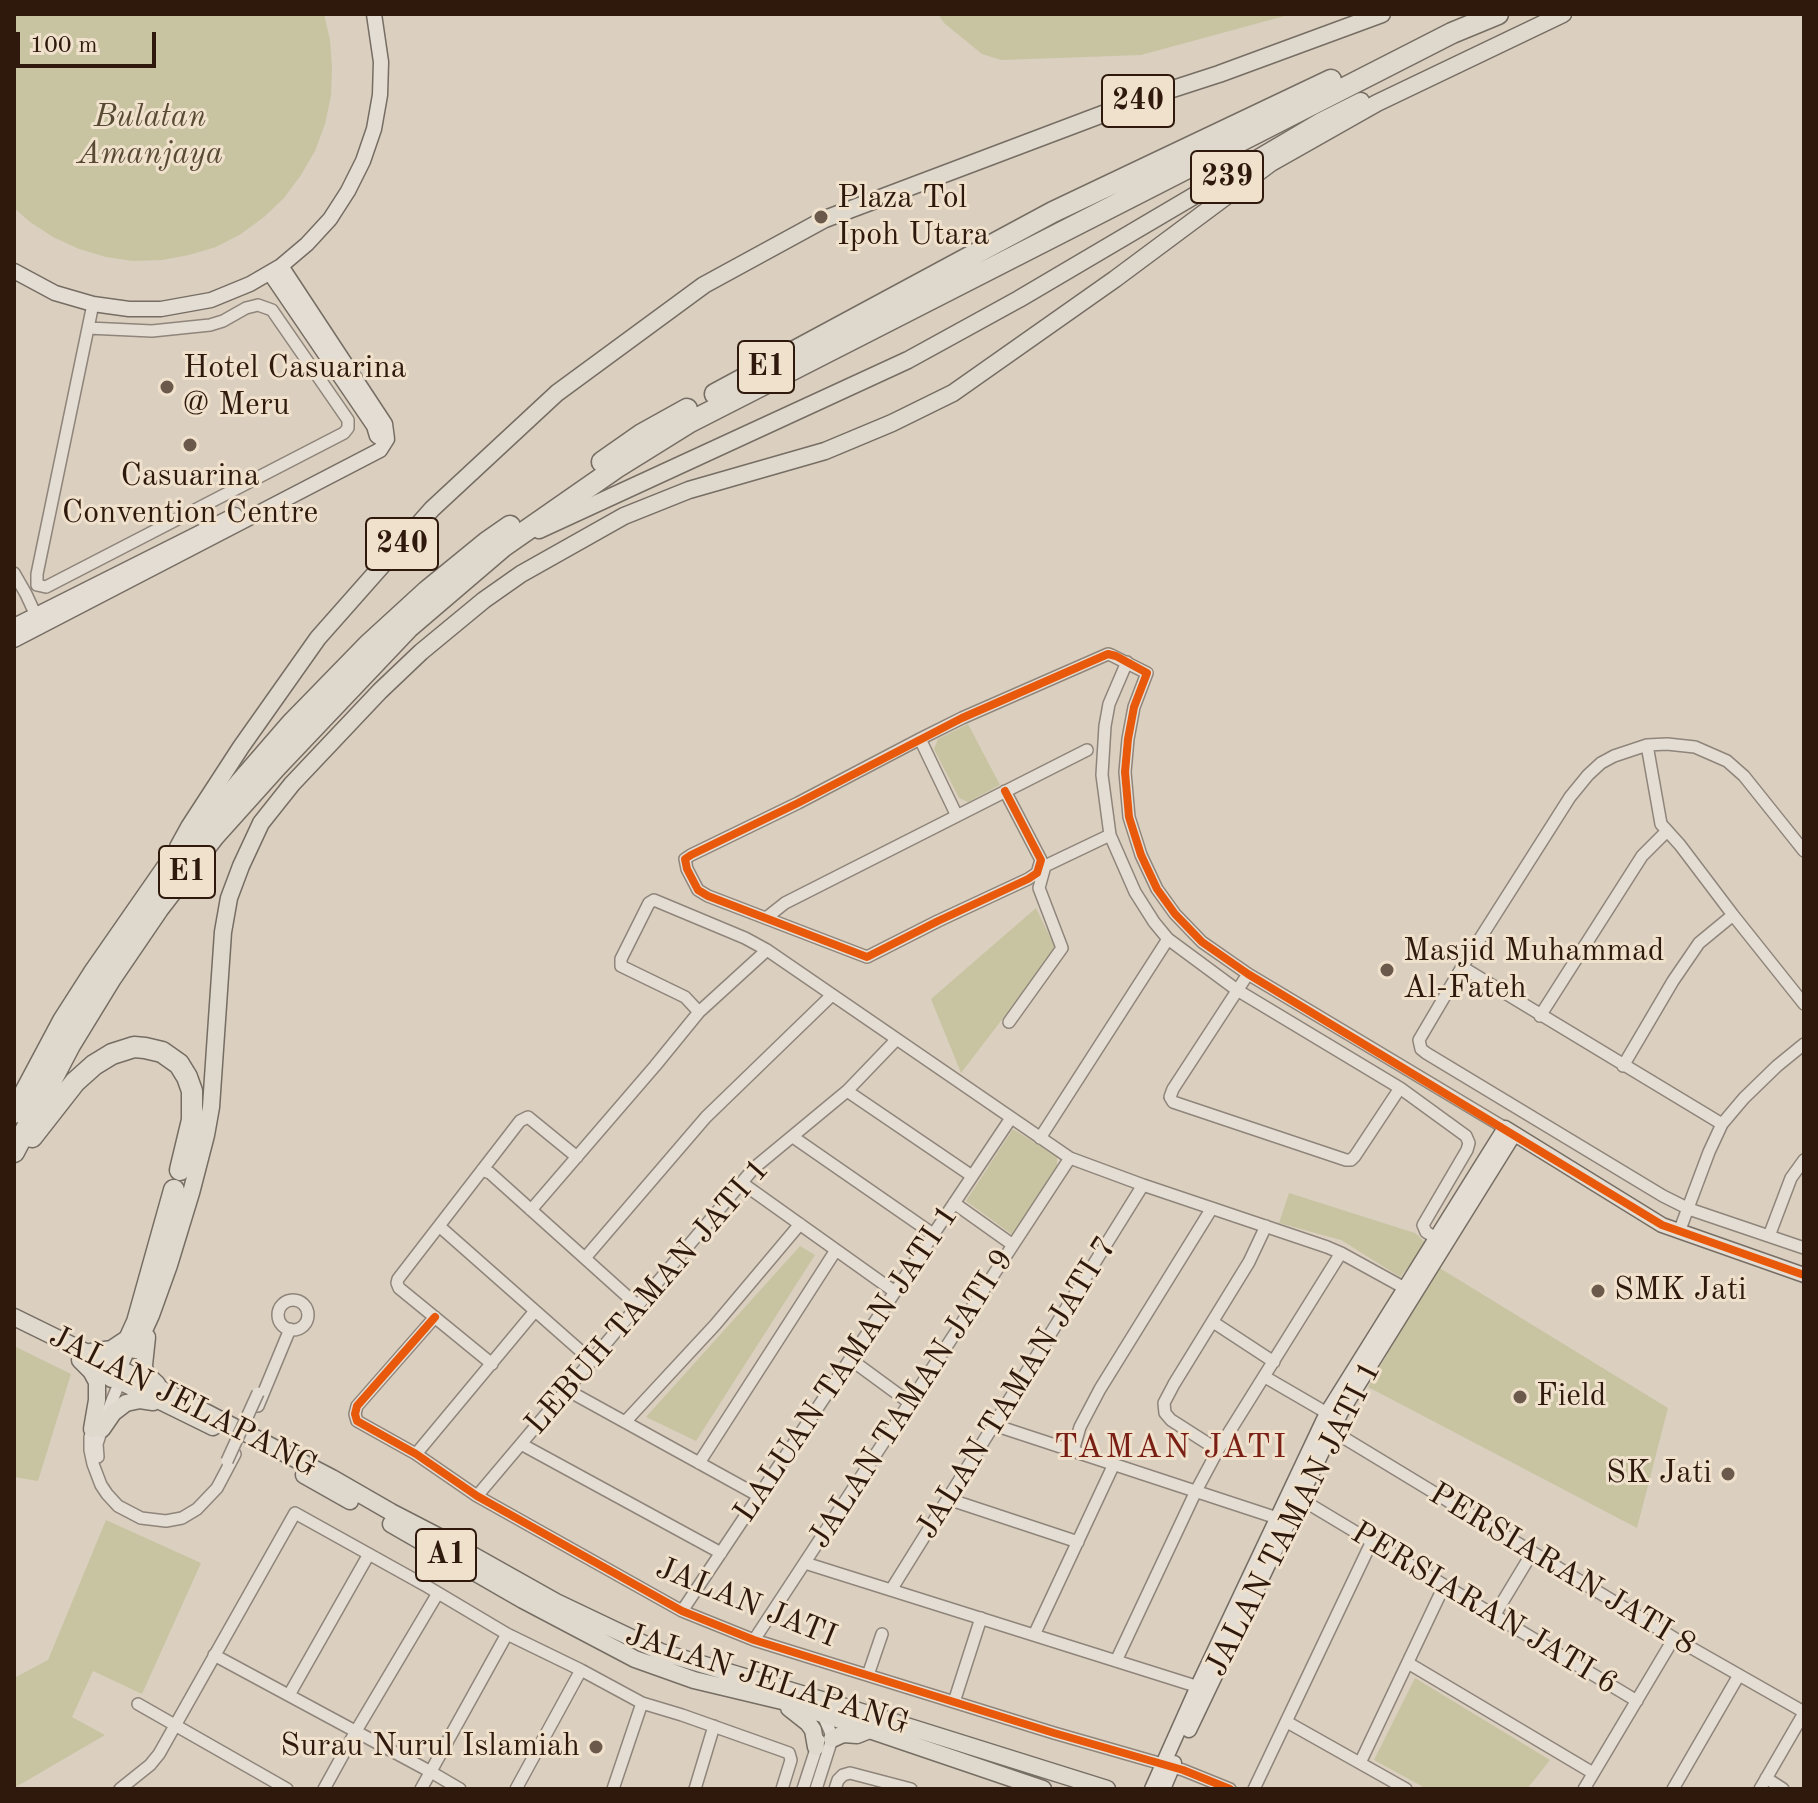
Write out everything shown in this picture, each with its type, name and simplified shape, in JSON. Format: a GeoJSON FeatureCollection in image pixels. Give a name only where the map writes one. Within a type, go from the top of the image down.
{"type":"FeatureCollection","features":[{"type":"Feature","properties":{"kind":"highway","name":"E1"},"geometry":{"type":"LineString","coordinates":[[14,1113],[63,1021],[168,866],[291,724],[368,645],[487,542],[642,434],[1053,212],[1468,14]]}},
{"type":"Feature","properties":{"kind":"highway","name":"E1"},"geometry":{"type":"LineString","coordinates":[[14,1152],[70,1045],[111,978],[158,909],[215,835],[408,628],[504,546],[616,468],[690,422],[1452,33],[1498,14]]}},
{"type":"Feature","properties":{"kind":"highway"},"geometry":{"type":"LineString","coordinates":[[14,1162],[75,1082],[112,1054],[134,1047],[162,1052],[179,1064],[187,1077],[192,1091],[192,1120],[137,1322],[118,1374]]}},
{"type":"Feature","properties":{"kind":"highway"},"geometry":{"type":"LineString","coordinates":[[85,1357],[112,1351],[130,1339]]}},
{"type":"Feature","properties":{"kind":"main road","name":"240"},"geometry":{"type":"LineString","coordinates":[[168,866],[197,813],[318,638],[432,509],[557,393],[704,285],[825,219],[1148,97],[1382,14]]}},
{"type":"Feature","properties":{"kind":"main road","name":"239"},"geometry":{"type":"LineString","coordinates":[[504,546],[908,360],[1019,299],[1321,121],[1437,62],[1556,14]]}},
{"type":"Feature","properties":{"kind":"main road"},"geometry":{"type":"LineString","coordinates":[[97,1429],[126,1403],[163,1396],[145,1373],[144,1350],[151,1315],[187,1207],[206,1135],[211,1107],[223,932],[229,898],[241,866],[261,823],[292,784],[380,691],[421,652],[521,574],[624,516],[689,490],[825,451],[953,393],[1115,279],[1271,163],[1377,103],[1563,14]]}},
{"type":"Feature","properties":{"kind":"main road"},"geometry":{"type":"LineString","coordinates":[[118,1374],[151,1315]]}},
{"type":"Feature","properties":{"kind":"main road","name":"JALAN JELAPANG"},"geometry":{"type":"LineString","coordinates":[[14,1317],[118,1374],[332,1478],[556,1602],[661,1652],[721,1671],[868,1731],[1043,1789]]}},
{"type":"Feature","properties":{"kind":"main road","name":"JALAN JELAPANG"},"geometry":{"type":"LineString","coordinates":[[14,1328],[85,1357]]}},
{"type":"Feature","properties":{"kind":"main road"},"geometry":{"type":"LineString","coordinates":[[85,1357],[97,1382],[97,1429]]}},
{"type":"Feature","properties":{"kind":"main road","name":"JALAN JELAPANG"},"geometry":{"type":"LineString","coordinates":[[163,1396],[523,1600],[635,1659],[694,1680],[1107,1789]]}},
{"type":"Feature","properties":{"kind":"main road"},"geometry":{"type":"LineString","coordinates":[[782,1701],[808,1723],[824,1743],[837,1736],[868,1731]]}},
{"type":"Feature","properties":{"kind":"street"},"geometry":{"type":"LineString","coordinates":[[14,271],[55,293],[93,304],[161,309],[229,294],[275,269],[307,244],[330,219],[363,161],[374,129],[380,95],[381,62],[374,14]]}},
{"type":"Feature","properties":{"kind":"street"},"geometry":{"type":"LineString","coordinates":[[15,638],[39,621],[380,450],[385,424],[275,269]]}},
{"type":"Feature","properties":{"kind":"street"},"geometry":{"type":"LineString","coordinates":[[37,585],[93,304]]}},
{"type":"Feature","properties":{"kind":"street"},"geometry":{"type":"LineString","coordinates":[[37,585],[46,587],[344,433],[348,428],[348,420],[272,310],[263,306],[246,308],[210,325],[152,331],[88,328]]}},
{"type":"Feature","properties":{"kind":"street"},"geometry":{"type":"LineString","coordinates":[[14,573],[39,621]]}},
{"type":"Feature","properties":{"kind":"street"},"geometry":{"type":"LineString","coordinates":[[14,600],[37,585]]}},
{"type":"Feature","properties":{"kind":"street"},"geometry":{"type":"LineString","coordinates":[[1005,791],[1041,860],[1037,873],[867,957],[702,894],[687,869],[685,859],[962,718],[1108,654],[1147,673],[1134,707],[1128,739],[1125,772],[1129,817],[1141,855],[1157,889],[1175,914],[1202,942],[1248,974],[1662,1225],[1804,1275]]}},
{"type":"Feature","properties":{"kind":"street"},"geometry":{"type":"LineString","coordinates":[[1127,662],[1109,704],[1102,775],[1110,835],[1135,892],[1168,939],[1237,990],[1400,1088],[1466,1136],[1469,1143],[1467,1150],[1423,1225],[1426,1232],[1441,1240]]}},
{"type":"Feature","properties":{"kind":"street"},"geometry":{"type":"LineString","coordinates":[[920,739],[957,816]]}},
{"type":"Feature","properties":{"kind":"street"},"geometry":{"type":"LineString","coordinates":[[1647,745],[1660,819],[1666,832],[1680,845],[1804,1004]]}},
{"type":"Feature","properties":{"kind":"street"},"geometry":{"type":"LineString","coordinates":[[1804,851],[1744,776],[1727,761],[1687,745],[1647,745],[1614,756],[1601,763],[1580,784],[1561,810],[1462,967],[1421,1035],[1419,1045],[1426,1053],[1689,1209],[1804,1248]]}},
{"type":"Feature","properties":{"kind":"street"},"geometry":{"type":"LineString","coordinates":[[766,918],[785,903],[1087,750]]}},
{"type":"Feature","properties":{"kind":"street"},"geometry":{"type":"LineString","coordinates":[[1540,1016],[1642,856],[1666,832]]}},
{"type":"Feature","properties":{"kind":"street"},"geometry":{"type":"LineString","coordinates":[[1009,1022],[1062,948],[1039,888],[1045,866],[1110,835]]}},
{"type":"Feature","properties":{"kind":"street"},"geometry":{"type":"LineString","coordinates":[[699,1012],[685,997],[621,966],[621,959],[651,901],[671,906],[767,950],[1070,1158],[1341,1253],[1409,1291]]}},
{"type":"Feature","properties":{"kind":"street"},"geometry":{"type":"LineString","coordinates":[[1623,1066],[1699,943],[1733,915]]}},
{"type":"Feature","properties":{"kind":"street"},"geometry":{"type":"LineString","coordinates":[[1040,1138],[1168,939]]}},
{"type":"Feature","properties":{"kind":"street"},"geometry":{"type":"LineString","coordinates":[[531,1210],[699,1012],[767,950]]}},
{"type":"Feature","properties":{"kind":"street"},"geometry":{"type":"LineString","coordinates":[[1462,967],[1722,1124]]}},
{"type":"Feature","properties":{"kind":"street"},"geometry":{"type":"LineString","coordinates":[[1248,974],[1173,1089],[1170,1097],[1173,1102],[1351,1160],[1400,1088]]}},
{"type":"Feature","properties":{"kind":"street"},"geometry":{"type":"LineString","coordinates":[[585,1258],[706,1117],[832,995]]}},
{"type":"Feature","properties":{"kind":"street","name":"LEBUH TAMAN JATI 1"},"geometry":{"type":"LineString","coordinates":[[477,1496],[754,1168],[847,1091],[896,1040]]}},
{"type":"Feature","properties":{"kind":"street"},"geometry":{"type":"LineString","coordinates":[[1679,1232],[1722,1124],[1755,1087],[1804,1044]]}},
{"type":"Feature","properties":{"kind":"street"},"geometry":{"type":"LineString","coordinates":[[847,1091],[972,1176]]}},
{"type":"Feature","properties":{"kind":"street"},"geometry":{"type":"LineString","coordinates":[[492,1364],[399,1288],[398,1279],[520,1121],[528,1117],[577,1157]]}},
{"type":"Feature","properties":{"kind":"street","name":"LALUAN TAMAN JATI 1"},"geometry":{"type":"LineString","coordinates":[[682,1611],[1011,1118]]}},
{"type":"Feature","properties":{"kind":"street","name":"JALAN TAMAN JATI 1"},"geometry":{"type":"LineString","coordinates":[[1441,1240],[1453,1211],[1509,1131]]}},
{"type":"Feature","properties":{"kind":"street","name":"JALAN TAMAN JATI 1"},"geometry":{"type":"LineString","coordinates":[[1152,1789],[1166,1766],[1327,1423],[1509,1131]]}},
{"type":"Feature","properties":{"kind":"street"},"geometry":{"type":"LineString","coordinates":[[793,1137],[933,1234]]}},
{"type":"Feature","properties":{"kind":"street","name":"JALAN TAMAN JATI 9"},"geometry":{"type":"LineString","coordinates":[[754,1640],[1070,1158]]}},
{"type":"Feature","properties":{"kind":"street"},"geometry":{"type":"LineString","coordinates":[[1769,1236],[1791,1178],[1804,1160]]}},
{"type":"Feature","properties":{"kind":"street"},"geometry":{"type":"LineString","coordinates":[[482,1170],[490,1173],[638,1306]]}},
{"type":"Feature","properties":{"kind":"street"},"geometry":{"type":"LineString","coordinates":[[742,1183],[895,1292]]}},
{"type":"Feature","properties":{"kind":"street","name":"JALAN TAMAN JATI 7"},"geometry":{"type":"LineString","coordinates":[[891,1590],[1143,1185]]}},
{"type":"Feature","properties":{"kind":"street"},"geometry":{"type":"LineString","coordinates":[[1437,1201],[1453,1211]]}},
{"type":"Feature","properties":{"kind":"street"},"geometry":{"type":"LineString","coordinates":[[954,1203],[1013,1245]]}},
{"type":"Feature","properties":{"kind":"street"},"geometry":{"type":"LineString","coordinates":[[1073,1451],[1080,1427],[1100,1389],[1212,1208]]}},
{"type":"Feature","properties":{"kind":"street"},"geometry":{"type":"LineString","coordinates":[[625,1422],[715,1325],[800,1224]]}},
{"type":"Feature","properties":{"kind":"street"},"geometry":{"type":"LineString","coordinates":[[439,1226],[592,1361]]}},
{"type":"Feature","properties":{"kind":"street"},"geometry":{"type":"LineString","coordinates":[[1218,1450],[1167,1417],[1164,1408],[1166,1398],[1249,1262],[1266,1226]]}},
{"type":"Feature","properties":{"kind":"street"},"geometry":{"type":"LineString","coordinates":[[699,1463],[836,1250]]}},
{"type":"Feature","properties":{"kind":"street"},"geometry":{"type":"LineString","coordinates":[[1116,1661],[1218,1450],[1341,1253]]}},
{"type":"Feature","properties":{"kind":"street"},"geometry":{"type":"LineString","coordinates":[[416,1454],[535,1311]]}},
{"type":"Feature","properties":{"kind":"street","name":"JALAN JATI"},"geometry":{"type":"LineString","coordinates":[[435,1317],[357,1406],[355,1414],[357,1421],[416,1454],[477,1496],[682,1611],[754,1640],[1183,1770],[1230,1789]]}},
{"type":"Feature","properties":{"kind":"street"},"geometry":{"type":"LineString","coordinates":[[1213,1322],[1274,1362]]}},
{"type":"Feature","properties":{"kind":"street"},"geometry":{"type":"LineString","coordinates":[[97,1429],[103,1476],[121,1503],[143,1514],[165,1516],[191,1508],[207,1493],[227,1461],[287,1328],[270,1380],[223,1478],[205,1502],[182,1518],[157,1521],[125,1511],[107,1494],[93,1464],[90,1450],[97,1429],[118,1374]]}},
{"type":"Feature","properties":{"kind":"street"},"geometry":{"type":"LineString","coordinates":[[850,1359],[910,1403]]}},
{"type":"Feature","properties":{"kind":"street","name":"PERSIARAN JATI 8"},"geometry":{"type":"LineString","coordinates":[[1265,1377],[1327,1423],[1532,1553],[1804,1712]]}},
{"type":"Feature","properties":{"kind":"street"},"geometry":{"type":"LineString","coordinates":[[567,1390],[759,1496]]}},
{"type":"Feature","properties":{"kind":"street"},"geometry":{"type":"LineString","coordinates":[[994,1425],[1277,1518]]}},
{"type":"Feature","properties":{"kind":"street"},"geometry":{"type":"LineString","coordinates":[[521,1444],[721,1553]]}},
{"type":"Feature","properties":{"kind":"street"},"geometry":{"type":"LineString","coordinates":[[1034,1635],[1114,1464]]}},
{"type":"Feature","properties":{"kind":"street","name":"JALAN TAMAN JATI 1"},"geometry":{"type":"LineString","coordinates":[[1203,1688],[1277,1518],[1294,1496]]}},
{"type":"Feature","properties":{"kind":"street","name":"PERSIARAN JATI 6"},"geometry":{"type":"LineString","coordinates":[[1294,1496],[1637,1701]]}},
{"type":"Feature","properties":{"kind":"street"},"geometry":{"type":"LineString","coordinates":[[948,1499],[1078,1542]]}},
{"type":"Feature","properties":{"kind":"street"},"geometry":{"type":"LineString","coordinates":[[128,1787],[155,1760],[295,1513],[507,1634],[642,1703],[789,1753],[791,1760],[782,1789]]}},
{"type":"Feature","properties":{"kind":"street"},"geometry":{"type":"LineString","coordinates":[[1254,1789],[1372,1541]]}},
{"type":"Feature","properties":{"kind":"street"},"geometry":{"type":"LineString","coordinates":[[1494,1616],[1532,1553]]}},
{"type":"Feature","properties":{"kind":"street"},"geometry":{"type":"LineString","coordinates":[[289,1695],[369,1554]]}},
{"type":"Feature","properties":{"kind":"street"},"geometry":{"type":"LineString","coordinates":[[805,1563],[1203,1688]]}},
{"type":"Feature","properties":{"kind":"street"},"geometry":{"type":"LineString","coordinates":[[1360,1763],[1444,1586]]}},
{"type":"Feature","properties":{"kind":"street"},"geometry":{"type":"LineString","coordinates":[[324,1789],[438,1593]]}},
{"type":"Feature","properties":{"kind":"street"},"geometry":{"type":"LineString","coordinates":[[954,1702],[981,1618]]}},
{"type":"Feature","properties":{"kind":"street"},"geometry":{"type":"LineString","coordinates":[[421,1789],[507,1634]]}},
{"type":"Feature","properties":{"kind":"street"},"geometry":{"type":"LineString","coordinates":[[868,1675],[882,1634]]}},
{"type":"Feature","properties":{"kind":"street"},"geometry":{"type":"LineString","coordinates":[[1584,1789],[1674,1638]]}},
{"type":"Feature","properties":{"kind":"street"},"geometry":{"type":"LineString","coordinates":[[214,1655],[460,1789]]}},
{"type":"Feature","properties":{"kind":"street"},"geometry":{"type":"LineString","coordinates":[[1408,1663],[1593,1773]]}},
{"type":"Feature","properties":{"kind":"street"},"geometry":{"type":"LineString","coordinates":[[516,1789],[581,1670]]}},
{"type":"Feature","properties":{"kind":"street"},"geometry":{"type":"LineString","coordinates":[[1673,1789],[1739,1675]]}},
{"type":"Feature","properties":{"kind":"street"},"geometry":{"type":"LineString","coordinates":[[613,1789],[642,1703]]}},
{"type":"Feature","properties":{"kind":"street"},"geometry":{"type":"LineString","coordinates":[[138,1704],[287,1789]]}},
{"type":"Feature","properties":{"kind":"street"},"geometry":{"type":"LineString","coordinates":[[1783,1789],[1763,1784],[1804,1712]]}},
{"type":"Feature","properties":{"kind":"street"},"geometry":{"type":"LineString","coordinates":[[816,1789],[829,1714]]}},
{"type":"Feature","properties":{"kind":"street"},"geometry":{"type":"LineString","coordinates":[[1287,1722],[1406,1789]]}},
{"type":"Feature","properties":{"kind":"street"},"geometry":{"type":"LineString","coordinates":[[695,1789],[714,1726]]}},
{"type":"Feature","properties":{"kind":"street"},"geometry":{"type":"LineString","coordinates":[[803,1789],[824,1743]]}},
{"type":"Feature","properties":{"kind":"street","name":"JALAN TAMAN JATI 1"},"geometry":{"type":"LineString","coordinates":[[1163,1789],[1166,1766]]}},
{"type":"Feature","properties":{"kind":"street"},"geometry":{"type":"LineString","coordinates":[[835,1789],[838,1780],[850,1773],[911,1789]]}},
{"type":"Feature","properties":{"kind":"green space","name":"Bulatan Amanjaya"},"geometry":{"type":"Polygon","coordinates":[[[14,14],[324,14],[330,40],[331,96],[315,151],[284,198],[241,234],[216,247],[162,260],[133,261],[79,249],[53,237],[14,208],[14,14]]]}},
{"type":"Feature","properties":{"kind":"green space"},"geometry":{"type":"Polygon","coordinates":[[[938,14],[1292,14],[1141,55],[1001,60],[982,54],[944,23],[938,14]]]}},
{"type":"Feature","properties":{"kind":"green space"},"geometry":{"type":"Polygon","coordinates":[[[968,724],[1000,785],[968,802],[959,798],[934,749],[938,739],[968,724]]]}},
{"type":"Feature","properties":{"kind":"green space"},"geometry":{"type":"Polygon","coordinates":[[[1036,908],[1056,949],[961,1073],[931,999],[1036,908]]]}},
{"type":"Feature","properties":{"kind":"green space"},"geometry":{"type":"Polygon","coordinates":[[[1013,1129],[1057,1157],[1057,1174],[1014,1236],[966,1201],[1013,1129]]]}},
{"type":"Feature","properties":{"kind":"green space"},"geometry":{"type":"Polygon","coordinates":[[[1289,1193],[1415,1233],[1427,1244],[1400,1277],[1341,1240],[1279,1223],[1289,1193]]]}},
{"type":"Feature","properties":{"kind":"green space"},"geometry":{"type":"Polygon","coordinates":[[[800,1246],[815,1255],[696,1441],[646,1417],[800,1246]]]}},
{"type":"Feature","properties":{"kind":"green space","name":"Field"},"geometry":{"type":"Polygon","coordinates":[[[1438,1267],[1668,1408],[1637,1528],[1368,1387],[1438,1267]]]}},
{"type":"Feature","properties":{"kind":"green space"},"geometry":{"type":"Polygon","coordinates":[[[14,1346],[71,1374],[38,1481],[14,1477],[14,1346]]]}},
{"type":"Feature","properties":{"kind":"green space"},"geometry":{"type":"Polygon","coordinates":[[[106,1520],[201,1563],[142,1694],[93,1671],[72,1717],[105,1735],[14,1788],[14,1678],[48,1660],[106,1520]]]}},
{"type":"Feature","properties":{"kind":"green space"},"geometry":{"type":"Polygon","coordinates":[[[1415,1678],[1550,1760],[1527,1789],[1427,1789],[1374,1760],[1415,1678]]]}},
{"type":"Feature","properties":{"kind":"cycle path"},"geometry":{"type":"LineString","coordinates":[[1005,791],[1041,860],[1037,873],[867,957],[708,896],[698,890],[687,869],[685,859],[691,855],[962,718],[1108,654],[1116,656],[1147,673],[1134,707],[1128,739],[1125,772],[1129,817],[1141,855],[1157,889],[1175,914],[1202,942],[1248,974],[1662,1225],[1804,1275]]}},
{"type":"Feature","properties":{"kind":"cycle path"},"geometry":{"type":"LineString","coordinates":[[435,1317],[357,1406],[355,1414],[357,1421],[416,1454],[477,1496],[682,1611],[754,1640],[1183,1770],[1230,1789]]}},
{"type":"Feature","properties":{"kind":"place","name":"Plaza Tol Ipoh Utara"},"geometry":{"type":"Point","coordinates":[821,217]}},
{"type":"Feature","properties":{"kind":"place","name":"Hotel Casuarina @ Meru"},"geometry":{"type":"Point","coordinates":[167,387]}},
{"type":"Feature","properties":{"kind":"place","name":"Casuarina Convention Centre"},"geometry":{"type":"Point","coordinates":[190,445]}},
{"type":"Feature","properties":{"kind":"place","name":"Masjid Muhammad Al-Fateh"},"geometry":{"type":"Point","coordinates":[1387,970]}},
{"type":"Feature","properties":{"kind":"place","name":"SMK Jati"},"geometry":{"type":"Point","coordinates":[1598,1291]}},
{"type":"Feature","properties":{"kind":"place","name":"Field"},"geometry":{"type":"Point","coordinates":[1520,1397]}},
{"type":"Feature","properties":{"kind":"place","name":"SK Jati"},"geometry":{"type":"Point","coordinates":[1728,1474]}},
{"type":"Feature","properties":{"kind":"place","name":"Surau Nurul Islamiah"},"geometry":{"type":"Point","coordinates":[596,1747]}},
{"type":"Feature","properties":{"kind":"district","name":"TAMAN JATI"},"geometry":{"type":"Point","coordinates":[1171,1448]}}]}
